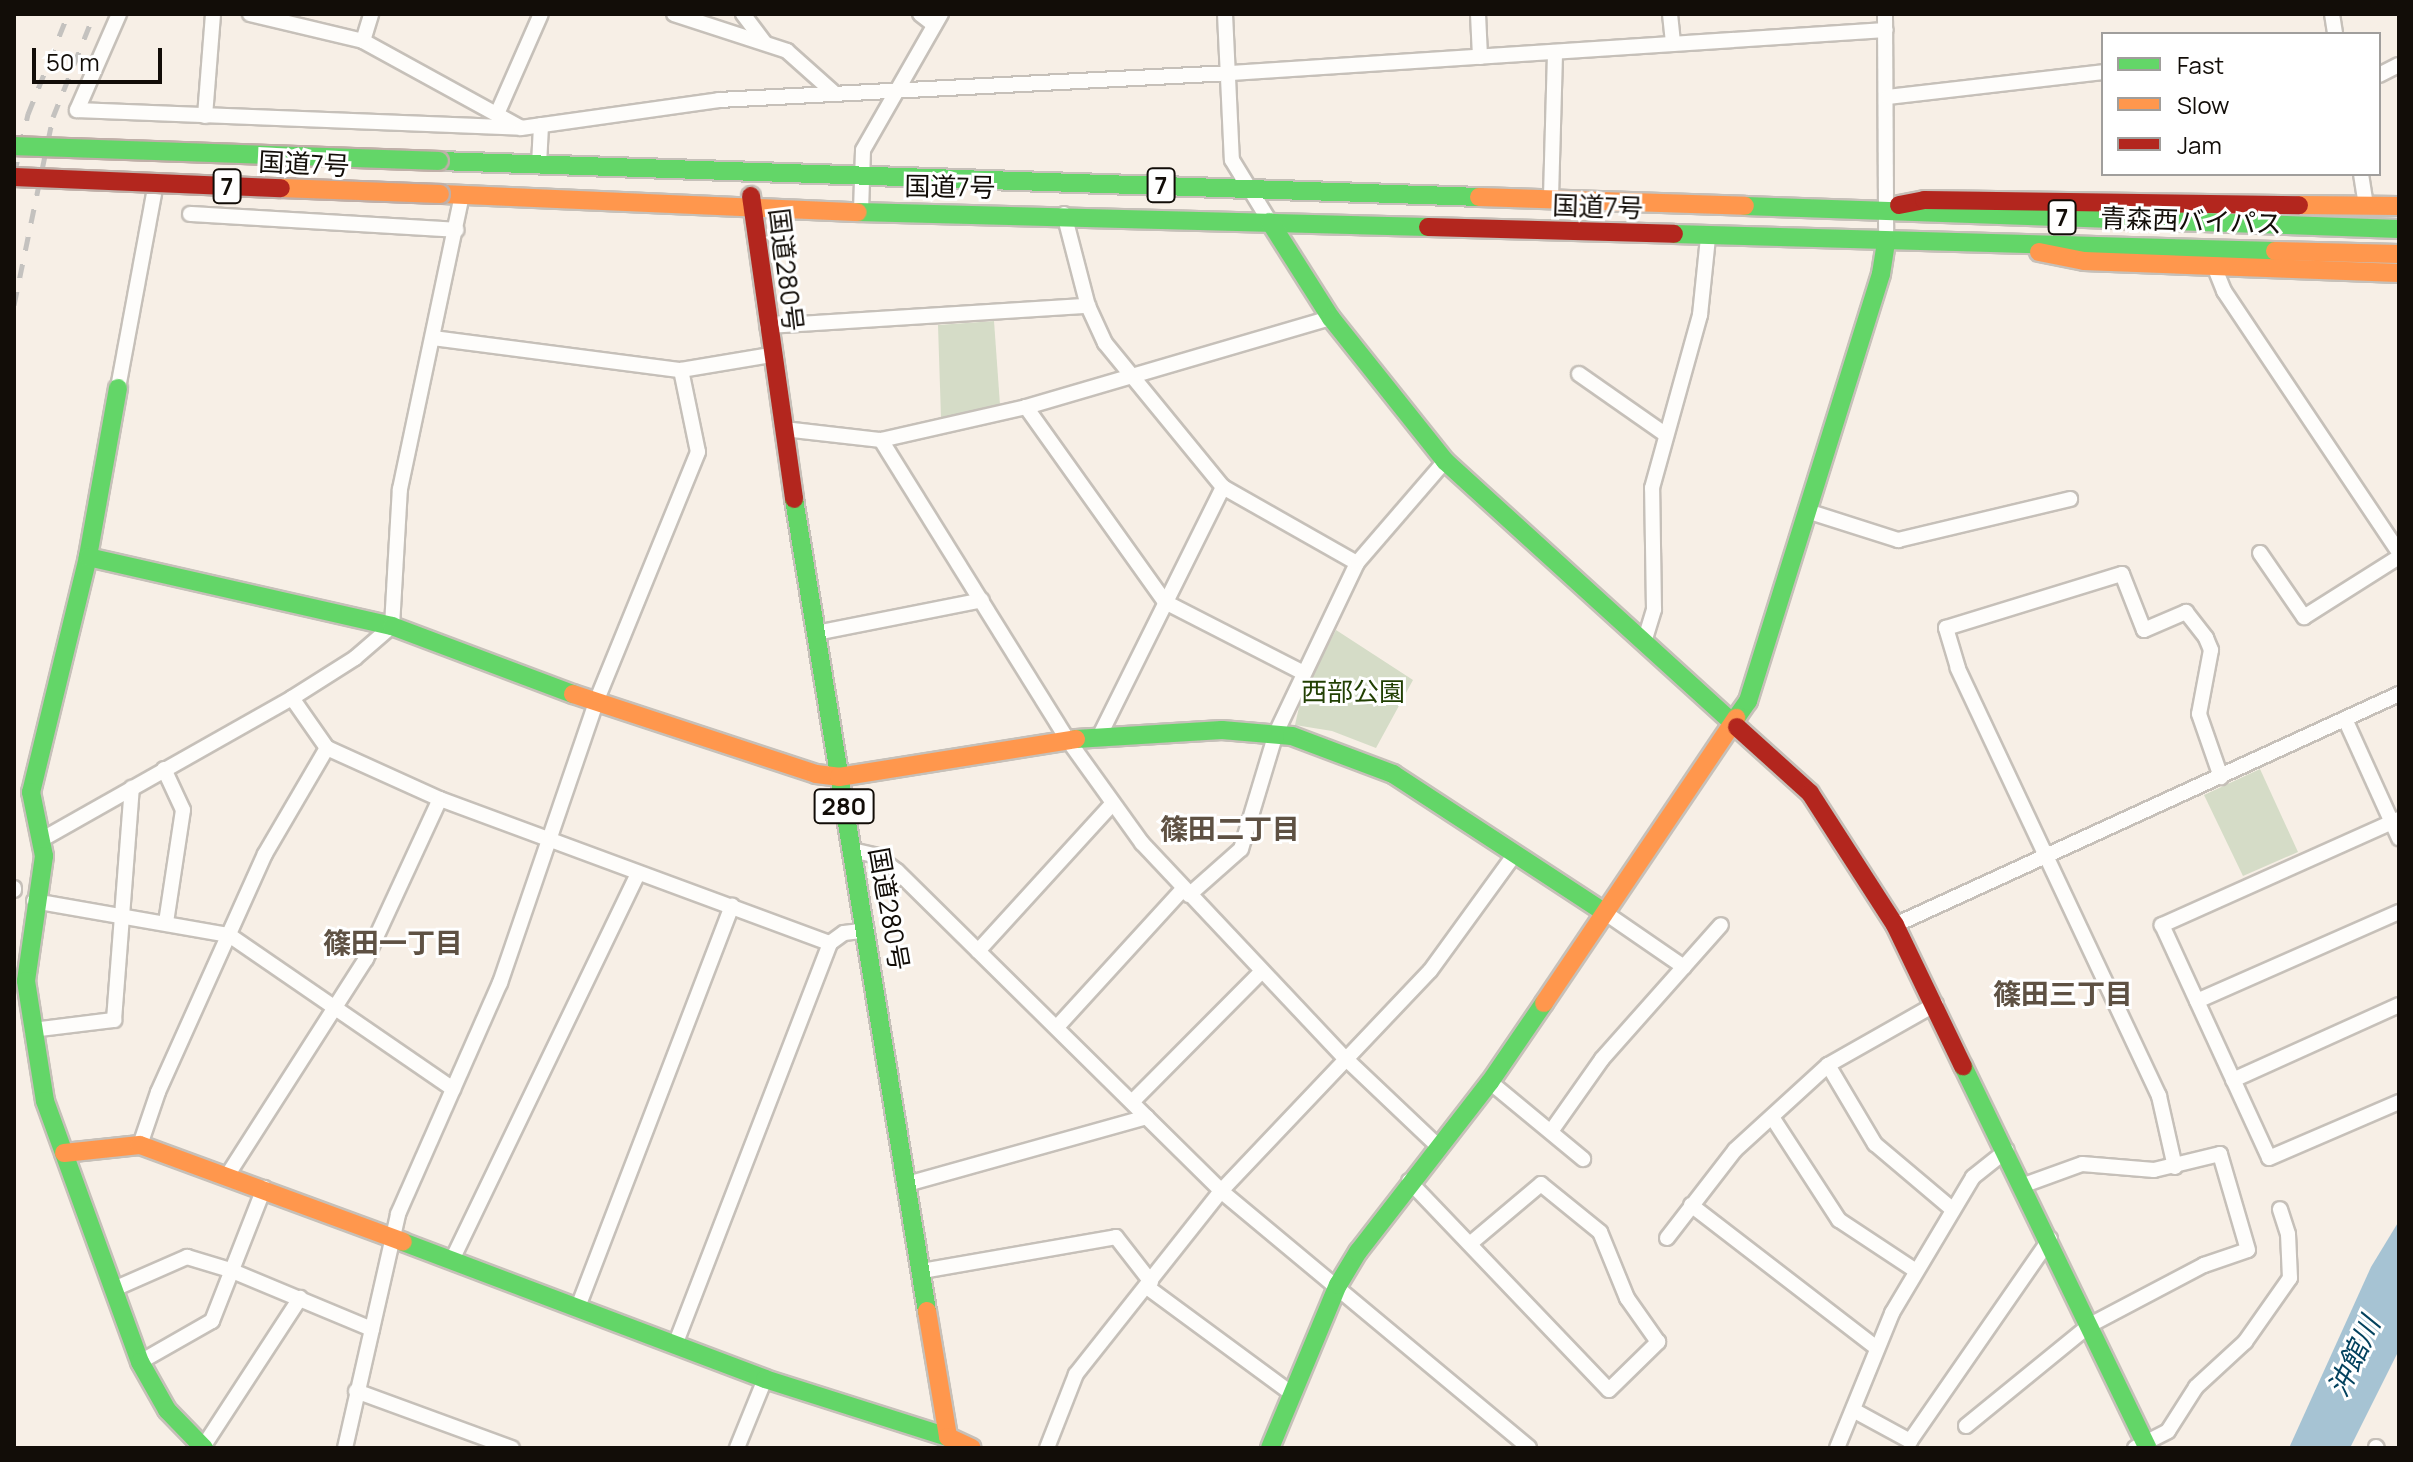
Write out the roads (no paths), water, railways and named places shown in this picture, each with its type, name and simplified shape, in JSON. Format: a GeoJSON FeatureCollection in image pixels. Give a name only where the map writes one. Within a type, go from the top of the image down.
{"type":"FeatureCollection","features":[{"type":"Feature","properties":{"kind":"main road","name":"国道7号"},"geometry":{"type":"LineString","coordinates":[[14,146],[752,174],[1884,208]]}},
{"type":"Feature","properties":{"kind":"main road","name":"国道280号"},"geometry":{"type":"LineString","coordinates":[[752,174],[751,209],[771,355],[948,1437]]}},
{"type":"Feature","properties":{"kind":"main road","name":"国道7号"},"geometry":{"type":"LineString","coordinates":[[14,177],[751,209],[1064,214],[1886,242]]}},
{"type":"Feature","properties":{"kind":"main road"},"geometry":{"type":"LineString","coordinates":[[1884,208],[1924,200],[2399,206]]}},
{"type":"Feature","properties":{"kind":"main road","name":"青森西バイパス"},"geometry":{"type":"LineString","coordinates":[[1884,208],[2399,229]]}},
{"type":"Feature","properties":{"kind":"main road"},"geometry":{"type":"LineString","coordinates":[[1270,222],[1331,318],[1445,461],[1645,639],[1810,793],[1895,925],[1936,1004],[2050,1239],[2143,1446]]}},
{"type":"Feature","properties":{"kind":"main road"},"geometry":{"type":"LineString","coordinates":[[1270,1448],[1338,1285],[1409,1181],[1440,1148],[1490,1082],[1748,701],[1881,274],[1886,242]]}},
{"type":"Feature","properties":{"kind":"main road","name":"青森西バイパス"},"geometry":{"type":"LineString","coordinates":[[1886,242],[2399,254]]}},
{"type":"Feature","properties":{"kind":"main road"},"geometry":{"type":"LineString","coordinates":[[2005,245],[2084,261],[2399,273]]}},
{"type":"Feature","properties":{"kind":"main road"},"geometry":{"type":"LineString","coordinates":[[118,388],[88,557],[31,792],[43,865],[26,953],[32,1030],[45,1101],[140,1362],[158,1397],[194,1445]]}},
{"type":"Feature","properties":{"kind":"main road"},"geometry":{"type":"LineString","coordinates":[[88,557],[392,626],[596,702],[839,777],[1100,735],[1222,730],[1276,733],[1369,761],[1604,912]]}},
{"type":"Feature","properties":{"kind":"main road"},"geometry":{"type":"LineString","coordinates":[[64,1153],[140,1145],[264,1188],[765,1379],[948,1437],[972,1448]]}},
{"type":"Feature","properties":{"kind":"street"},"geometry":{"type":"LineString","coordinates":[[119,14],[77,110],[521,128],[663,106],[833,92],[1231,73],[1886,30]]}},
{"type":"Feature","properties":{"kind":"street"},"geometry":{"type":"LineString","coordinates":[[205,116],[213,14]]}},
{"type":"Feature","properties":{"kind":"street"},"geometry":{"type":"LineString","coordinates":[[250,14],[363,41],[521,128]]}},
{"type":"Feature","properties":{"kind":"street"},"geometry":{"type":"LineString","coordinates":[[363,41],[371,14]]}},
{"type":"Feature","properties":{"kind":"street"},"geometry":{"type":"LineString","coordinates":[[497,114],[541,14]]}},
{"type":"Feature","properties":{"kind":"street"},"geometry":{"type":"LineString","coordinates":[[674,14],[787,51],[833,92]]}},
{"type":"Feature","properties":{"kind":"street"},"geometry":{"type":"LineString","coordinates":[[743,14],[764,42]]}},
{"type":"Feature","properties":{"kind":"street"},"geometry":{"type":"LineString","coordinates":[[861,211],[863,150],[938,20],[920,14]]}},
{"type":"Feature","properties":{"kind":"street"},"geometry":{"type":"LineString","coordinates":[[1225,14],[1231,73],[1232,160],[1270,222]]}},
{"type":"Feature","properties":{"kind":"street"},"geometry":{"type":"LineString","coordinates":[[1478,14],[1480,57]]}},
{"type":"Feature","properties":{"kind":"street"},"geometry":{"type":"LineString","coordinates":[[1670,14],[1673,44]]}},
{"type":"Feature","properties":{"kind":"street"},"geometry":{"type":"LineString","coordinates":[[1885,14],[1888,97],[1884,208],[1886,242]]}},
{"type":"Feature","properties":{"kind":"street"},"geometry":{"type":"LineString","coordinates":[[1551,197],[1555,52]]}},
{"type":"Feature","properties":{"kind":"street"},"geometry":{"type":"LineString","coordinates":[[2381,74],[2399,65]]}},
{"type":"Feature","properties":{"kind":"street"},"geometry":{"type":"LineString","coordinates":[[1888,97],[2101,72]]}},
{"type":"Feature","properties":{"kind":"street"},"geometry":{"type":"LineString","coordinates":[[539,165],[541,125]]}},
{"type":"Feature","properties":{"kind":"street"},"geometry":{"type":"LineString","coordinates":[[2361,176],[2366,205]]}},
{"type":"Feature","properties":{"kind":"street"},"geometry":{"type":"LineString","coordinates":[[118,388],[156,182]]}},
{"type":"Feature","properties":{"kind":"street"},"geometry":{"type":"LineString","coordinates":[[41,840],[292,698],[355,658],[392,626],[400,489],[462,195]]}},
{"type":"Feature","properties":{"kind":"street"},"geometry":{"type":"LineString","coordinates":[[190,214],[457,230]]}},
{"type":"Feature","properties":{"kind":"street"},"geometry":{"type":"LineString","coordinates":[[1064,214],[1088,306],[1105,343],[1223,487],[1357,563]]}},
{"type":"Feature","properties":{"kind":"street"},"geometry":{"type":"LineString","coordinates":[[1645,639],[1654,609],[1652,488],[1700,315],[1708,237]]}},
{"type":"Feature","properties":{"kind":"street"},"geometry":{"type":"LineString","coordinates":[[2214,266],[2224,291],[2399,555],[2304,617],[2260,553]]}},
{"type":"Feature","properties":{"kind":"street"},"geometry":{"type":"LineString","coordinates":[[767,326],[1088,306]]}},
{"type":"Feature","properties":{"kind":"street"},"geometry":{"type":"LineString","coordinates":[[784,429],[881,440],[1026,407],[1331,318]]}},
{"type":"Feature","properties":{"kind":"street"},"geometry":{"type":"LineString","coordinates":[[433,338],[681,370],[771,355]]}},
{"type":"Feature","properties":{"kind":"street"},"geometry":{"type":"LineString","coordinates":[[345,1448],[391,1237],[500,983],[596,702],[698,452],[681,370]]}},
{"type":"Feature","properties":{"kind":"street"},"geometry":{"type":"LineString","coordinates":[[1579,374],[1666,435]]}},
{"type":"Feature","properties":{"kind":"street"},"geometry":{"type":"LineString","coordinates":[[1026,407],[1165,602],[1304,673]]}},
{"type":"Feature","properties":{"kind":"street"},"geometry":{"type":"LineString","coordinates":[[881,440],[1068,740],[1112,804],[1186,892],[1261,972],[1344,1057],[1440,1148]]}},
{"type":"Feature","properties":{"kind":"street"},"geometry":{"type":"LineString","coordinates":[[1057,1027],[1186,892],[1241,849],[1276,733],[1357,563],[1445,461]]}},
{"type":"Feature","properties":{"kind":"street"},"geometry":{"type":"LineString","coordinates":[[1100,735],[1223,487]]}},
{"type":"Feature","properties":{"kind":"street"},"geometry":{"type":"LineString","coordinates":[[1807,511],[1898,540],[2070,499]]}},
{"type":"Feature","properties":{"kind":"street"},"geometry":{"type":"LineString","coordinates":[[2175,1167],[2159,1096],[1958,668],[1946,628],[2122,574],[2144,630],[2186,612],[2206,638],[2211,650],[2199,714],[2206,746],[2221,777]]}},
{"type":"Feature","properties":{"kind":"street"},"geometry":{"type":"LineString","coordinates":[[816,633],[982,600]]}},
{"type":"Feature","properties":{"kind":"street"},"geometry":{"type":"LineString","coordinates":[[1895,925],[2399,694]]}},
{"type":"Feature","properties":{"kind":"street"},"geometry":{"type":"LineString","coordinates":[[292,698],[327,748],[440,799],[830,943]]}},
{"type":"Feature","properties":{"kind":"street"},"geometry":{"type":"LineString","coordinates":[[2345,719],[2396,820],[2399,838]]}},
{"type":"Feature","properties":{"kind":"street"},"geometry":{"type":"LineString","coordinates":[[140,1145],[158,1092],[265,854],[327,748]]}},
{"type":"Feature","properties":{"kind":"street"},"geometry":{"type":"LineString","coordinates":[[164,769],[183,810],[166,923]]}},
{"type":"Feature","properties":{"kind":"street"},"geometry":{"type":"LineString","coordinates":[[32,1030],[114,1020],[126,916],[132,788]]}},
{"type":"Feature","properties":{"kind":"street"},"geometry":{"type":"LineString","coordinates":[[227,1176],[366,959],[440,799]]}},
{"type":"Feature","properties":{"kind":"street"},"geometry":{"type":"LineString","coordinates":[[978,951],[1112,804]]}},
{"type":"Feature","properties":{"kind":"street"},"geometry":{"type":"LineString","coordinates":[[2396,820],[2162,925],[2269,1158],[2399,1102]]}},
{"type":"Feature","properties":{"kind":"street"},"geometry":{"type":"LineString","coordinates":[[852,850],[877,856],[897,871],[1221,1191],[1338,1285],[1529,1448]]}},
{"type":"Feature","properties":{"kind":"street"},"geometry":{"type":"LineString","coordinates":[[1047,1448],[1076,1374],[1221,1191],[1344,1057],[1430,971],[1515,854]]}},
{"type":"Feature","properties":{"kind":"street"},"geometry":{"type":"LineString","coordinates":[[452,1260],[638,873]]}},
{"type":"Feature","properties":{"kind":"street"},"geometry":{"type":"LineString","coordinates":[[34,901],[229,935],[332,1009],[453,1089]]}},
{"type":"Feature","properties":{"kind":"street"},"geometry":{"type":"LineString","coordinates":[[578,1307],[732,906]]}},
{"type":"Feature","properties":{"kind":"street"},"geometry":{"type":"LineString","coordinates":[[1604,912],[1684,967]]}},
{"type":"Feature","properties":{"kind":"street"},"geometry":{"type":"LineString","coordinates":[[2197,1001],[2399,912]]}},
{"type":"Feature","properties":{"kind":"street"},"geometry":{"type":"LineString","coordinates":[[1552,1130],[1602,1059],[1721,925]]}},
{"type":"Feature","properties":{"kind":"street"},"geometry":{"type":"LineString","coordinates":[[675,1345],[830,943],[844,933],[867,930]]}},
{"type":"Feature","properties":{"kind":"street"},"geometry":{"type":"LineString","coordinates":[[1132,1102],[1261,972]]}},
{"type":"Feature","properties":{"kind":"street"},"geometry":{"type":"LineString","coordinates":[[1667,1238],[1735,1150],[1828,1065],[1936,1004]]}},
{"type":"Feature","properties":{"kind":"street"},"geometry":{"type":"LineString","coordinates":[[2233,1080],[2399,1005]]}},
{"type":"Feature","properties":{"kind":"street"},"geometry":{"type":"LineString","coordinates":[[1828,1065],[1875,1144],[1952,1209]]}},
{"type":"Feature","properties":{"kind":"street"},"geometry":{"type":"LineString","coordinates":[[1490,1082],[1552,1130],[1583,1159]]}},
{"type":"Feature","properties":{"kind":"street"},"geometry":{"type":"LineString","coordinates":[[907,1184],[1147,1117]]}},
{"type":"Feature","properties":{"kind":"street"},"geometry":{"type":"LineString","coordinates":[[1772,1117],[1839,1220],[1916,1271]]}},
{"type":"Feature","properties":{"kind":"street"},"geometry":{"type":"LineString","coordinates":[[1837,1448],[1855,1411],[1874,1346],[1916,1271],[1973,1177],[2007,1150]]}},
{"type":"Feature","properties":{"kind":"street"},"geometry":{"type":"LineString","coordinates":[[1966,1426],[2090,1325],[2204,1265],[2248,1250],[2220,1154],[2175,1167],[2082,1164],[2024,1185]]}},
{"type":"Feature","properties":{"kind":"street"},"geometry":{"type":"LineString","coordinates":[[1409,1181],[1609,1390],[1658,1342],[1627,1298],[1600,1232],[1541,1184],[1471,1243]]}},
{"type":"Feature","properties":{"kind":"street"},"geometry":{"type":"LineString","coordinates":[[140,1362],[205,1329],[264,1188]]}},
{"type":"Feature","properties":{"kind":"street"},"geometry":{"type":"LineString","coordinates":[[1691,1205],[1874,1346]]}},
{"type":"Feature","properties":{"kind":"street"},"geometry":{"type":"LineString","coordinates":[[2143,1446],[2168,1431],[2196,1387],[2245,1342],[2290,1278],[2288,1234],[2280,1209]]}},
{"type":"Feature","properties":{"kind":"street"},"geometry":{"type":"LineString","coordinates":[[922,1271],[1116,1237],[1149,1284],[1291,1393]]}},
{"type":"Feature","properties":{"kind":"street"},"geometry":{"type":"LineString","coordinates":[[1855,1411],[1910,1441],[2050,1239]]}},
{"type":"Feature","properties":{"kind":"street"},"geometry":{"type":"LineString","coordinates":[[114,1289],[187,1257],[230,1270],[372,1329]]}},
{"type":"Feature","properties":{"kind":"street"},"geometry":{"type":"LineString","coordinates":[[194,1445],[300,1298]]}},
{"type":"Feature","properties":{"kind":"street"},"geometry":{"type":"LineString","coordinates":[[737,1448],[765,1379]]}},
{"type":"Feature","properties":{"kind":"street"},"geometry":{"type":"LineString","coordinates":[[356,1391],[512,1448]]}},
{"type":"Feature","properties":{"kind":"water","name":"沖館川"},"geometry":{"type":"Polygon","coordinates":[[[2399,1221],[2399,1350],[2350,1448],[2289,1448],[2371,1267],[2399,1221]]]}},
{"type":"Feature","properties":{"kind":"railway"},"geometry":{"type":"LineString","coordinates":[[14,175],[28,114],[68,14]]}},
{"type":"Feature","properties":{"kind":"railway"},"geometry":{"type":"LineString","coordinates":[[14,305],[53,117],[94,14]]}},
{"type":"Feature","properties":{"kind":"district","name":"篠田二丁目"},"geometry":{"type":"Point","coordinates":[1230,828]}},
{"type":"Feature","properties":{"kind":"district","name":"篠田一丁目"},"geometry":{"type":"Point","coordinates":[393,942]}},
{"type":"Feature","properties":{"kind":"district","name":"篠田三丁目"},"geometry":{"type":"Point","coordinates":[2063,993]}},
{"type":"Feature","properties":{"kind":"park label","name":"西部公園"},"geometry":{"type":"Point","coordinates":[1353,692]}}]}
